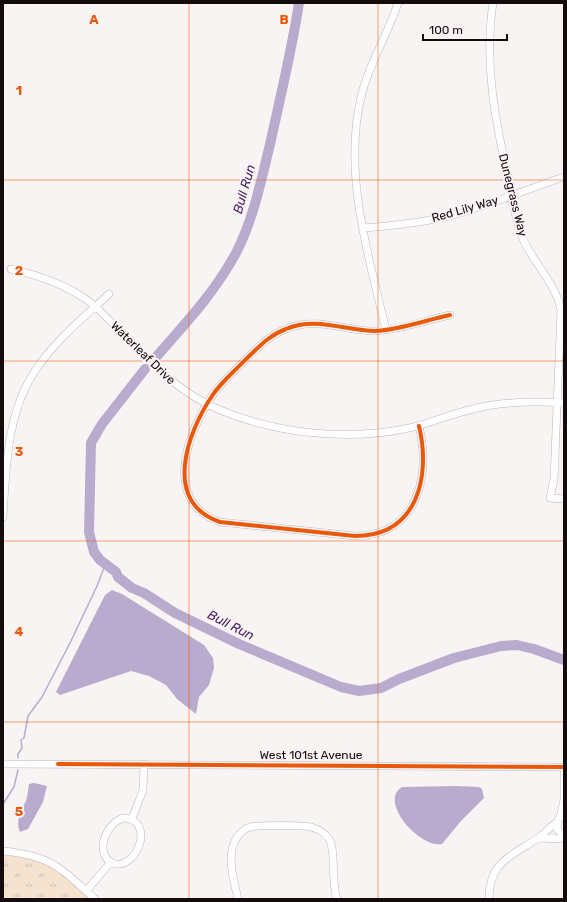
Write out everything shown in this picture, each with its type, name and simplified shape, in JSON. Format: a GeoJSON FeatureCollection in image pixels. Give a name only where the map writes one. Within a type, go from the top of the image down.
{"type":"FeatureCollection","features":[{"type":"Feature","properties":{"kind":"street"},"geometry":{"type":"LineString","coordinates":[[386,330],[363,228],[356,166],[355,142],[358,113],[368,74],[392,23],[398,3]]}},
{"type":"Feature","properties":{"kind":"street","name":"Dunegrass Way"},"geometry":{"type":"LineString","coordinates":[[493,3],[490,20],[492,97],[495,121],[523,238],[534,259],[552,286],[559,303],[562,327],[561,403],[554,479],[550,498],[564,499]]}},
{"type":"Feature","properties":{"kind":"street","name":"Red Lily Way"},"geometry":{"type":"LineString","coordinates":[[363,228],[408,224],[445,217],[564,177]]}},
{"type":"Feature","properties":{"kind":"street","name":"Waterleaf Drive"},"geometry":{"type":"LineString","coordinates":[[11,269],[62,285],[95,307],[171,382],[207,404],[254,421],[315,432],[360,434],[393,431],[420,426],[465,411],[495,404],[528,401],[561,403]]}},
{"type":"Feature","properties":{"kind":"street"},"geometry":{"type":"LineString","coordinates":[[3,517],[6,462],[13,422],[27,383],[50,351],[109,294]]}},
{"type":"Feature","properties":{"kind":"street"},"geometry":{"type":"LineString","coordinates":[[420,426],[424,460],[420,489],[410,510],[392,527],[371,535],[355,536],[230,524],[216,521],[202,512],[192,502],[185,486],[185,460],[198,421],[207,404],[222,384],[262,344],[282,330],[296,325],[314,323],[365,330],[386,330],[450,315]]}},
{"type":"Feature","properties":{"kind":"street","name":"West 101st Avenue"},"geometry":{"type":"LineString","coordinates":[[3,764],[564,766]]}},
{"type":"Feature","properties":{"kind":"street"},"geometry":{"type":"LineString","coordinates":[[132,819],[143,790],[144,764]]}},
{"type":"Feature","properties":{"kind":"street"},"geometry":{"type":"LineString","coordinates":[[564,766],[564,800],[558,831],[564,838]]}},
{"type":"Feature","properties":{"kind":"street"},"geometry":{"type":"LineString","coordinates":[[489,899],[492,879],[500,864],[513,852],[539,838],[560,818]]}},
{"type":"Feature","properties":{"kind":"street"},"geometry":{"type":"LineString","coordinates":[[118,819],[132,819],[140,825],[142,834],[134,855],[125,864],[115,864],[105,856],[103,850],[110,826],[118,819]]}},
{"type":"Feature","properties":{"kind":"street"},"geometry":{"type":"LineString","coordinates":[[238,899],[233,881],[233,845],[239,835],[246,829],[254,827],[310,827],[322,832],[331,842],[333,886],[337,899]]}},
{"type":"Feature","properties":{"kind":"street"},"geometry":{"type":"LineString","coordinates":[[539,838],[564,838]]}},
{"type":"Feature","properties":{"kind":"street"},"geometry":{"type":"LineString","coordinates":[[3,851],[26,854],[46,860],[63,870],[95,899]]}},
{"type":"Feature","properties":{"kind":"street"},"geometry":{"type":"LineString","coordinates":[[86,891],[111,862]]}},
{"type":"Feature","properties":{"kind":"green space"},"geometry":{"type":"Polygon","coordinates":[[[3,855],[30,858],[52,866],[89,899],[3,899],[3,855]]]}},
{"type":"Feature","properties":{"kind":"shaded area"},"geometry":{"type":"Polygon","coordinates":[[[112,590],[122,594],[204,645],[213,658],[214,668],[209,685],[199,697],[196,714],[177,699],[166,685],[149,676],[131,671],[60,695],[56,692],[105,595],[112,590]]]}},
{"type":"Feature","properties":{"kind":"shaded area"},"geometry":{"type":"Polygon","coordinates":[[[34,783],[47,786],[43,802],[28,829],[20,832],[18,824],[19,816],[26,801],[29,784],[34,783]]]}},
{"type":"Feature","properties":{"kind":"shaded area"},"geometry":{"type":"Polygon","coordinates":[[[402,787],[479,787],[482,789],[484,798],[461,821],[442,844],[433,843],[423,839],[404,822],[398,812],[395,802],[396,794],[402,787]]]}},
{"type":"Feature","properties":{"kind":"waterway","name":"Bull Run"},"geometry":{"type":"LineString","coordinates":[[157,356],[219,281],[236,253],[248,226],[253,212],[271,140],[299,3]]}},
{"type":"Feature","properties":{"kind":"waterway","name":"Bull Run"},"geometry":{"type":"LineString","coordinates":[[145,369],[102,424],[91,443],[89,532],[94,552],[100,560],[116,572],[118,577],[132,588],[144,593],[175,613],[239,644],[341,687],[359,691],[381,688],[399,679],[454,658],[501,646],[517,645],[534,649],[564,660]]}},
{"type":"Feature","properties":{"kind":"waterway"},"geometry":{"type":"LineString","coordinates":[[18,758],[18,754],[22,748],[21,740],[24,738],[28,716],[42,697],[71,641],[97,586],[105,565]]}},
{"type":"Feature","properties":{"kind":"waterway"},"geometry":{"type":"LineString","coordinates":[[3,804],[14,787],[18,770]]}},
{"type":"Feature","properties":{"kind":"cycle path"},"geometry":{"type":"LineString","coordinates":[[419,426],[423,464],[421,483],[415,500],[406,514],[393,526],[376,533],[355,536],[220,522],[202,512],[191,499],[185,483],[185,465],[188,447],[203,411],[223,382],[269,338],[297,325],[319,324],[375,331],[403,327],[450,315]]}},
{"type":"Feature","properties":{"kind":"cycle path"},"geometry":{"type":"LineString","coordinates":[[58,764],[564,767]]}}]}
